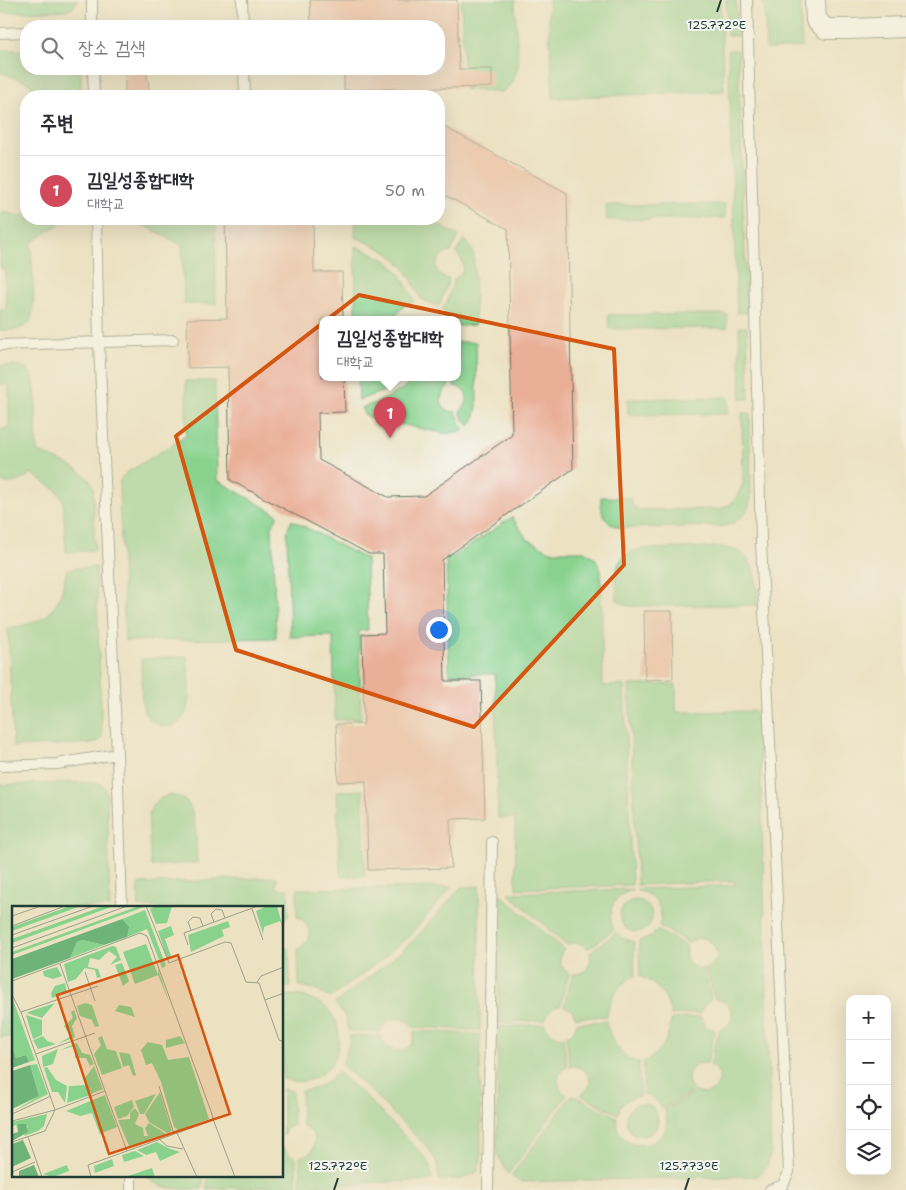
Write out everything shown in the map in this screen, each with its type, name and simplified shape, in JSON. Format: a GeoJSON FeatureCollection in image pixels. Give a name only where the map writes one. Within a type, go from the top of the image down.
{"type":"FeatureCollection","features":[{"type":"Feature","properties":{"kind":"street"},"geometry":{"type":"LineString","coordinates":[[815,0],[816,20],[826,28],[906,27]]}},
{"type":"Feature","properties":{"kind":"lane"},"geometry":{"type":"LineString","coordinates":[[92,0],[92,20]]}},
{"type":"Feature","properties":{"kind":"lane"},"geometry":{"type":"LineString","coordinates":[[242,0],[243,20]]}},
{"type":"Feature","properties":{"kind":"lane"},"geometry":{"type":"LineString","coordinates":[[747,0],[761,541],[789,1172],[784,1187],[770,1190]]}},
{"type":"Feature","properties":{"kind":"lane"},"geometry":{"type":"LineString","coordinates":[[0,33],[20,32]]}},
{"type":"Feature","properties":{"kind":"lane"},"geometry":{"type":"LineString","coordinates":[[93,75],[94,90]]}},
{"type":"Feature","properties":{"kind":"lane"},"geometry":{"type":"LineString","coordinates":[[244,75],[245,90]]}},
{"type":"Feature","properties":{"kind":"lane"},"geometry":{"type":"LineString","coordinates":[[96,225],[99,343],[122,906]]}},
{"type":"Feature","properties":{"kind":"lane"},"geometry":{"type":"LineString","coordinates":[[0,346],[173,340]]}},
{"type":"Feature","properties":{"kind":"lane"},"geometry":{"type":"LineString","coordinates":[[0,766],[57,764],[117,754]]}},
{"type":"Feature","properties":{"kind":"lane"},"geometry":{"type":"LineString","coordinates":[[488,1190],[492,842]]}},
{"type":"Feature","properties":{"kind":"highlighted area"},"geometry":{"type":"Polygon","coordinates":[[[359,295],[614,349],[624,565],[474,727],[236,650],[176,436],[359,295]]]}},
{"type":"Feature","properties":{"kind":"green space"},"geometry":{"type":"Polygon","coordinates":[[[0,0],[78,0],[72,9],[66,10],[0,13],[0,0]]]}},
{"type":"Feature","properties":{"kind":"green space"},"geometry":{"type":"Polygon","coordinates":[[[461,0],[515,0],[518,67],[513,81],[503,92],[464,89],[461,0]]]}},
{"type":"Feature","properties":{"kind":"green space"},"geometry":{"type":"Polygon","coordinates":[[[548,0],[720,0],[724,91],[553,98],[548,0]]]}},
{"type":"Feature","properties":{"kind":"green space"},"geometry":{"type":"Polygon","coordinates":[[[726,0],[736,0],[738,36],[727,36],[726,0]]]}},
{"type":"Feature","properties":{"kind":"green space"},"geometry":{"type":"Polygon","coordinates":[[[764,0],[800,0],[802,47],[766,49],[764,0]]]}},
{"type":"Feature","properties":{"kind":"green space"},"geometry":{"type":"Polygon","coordinates":[[[0,50],[20,50],[20,75],[81,75],[81,90],[36,90],[29,83],[0,72],[0,50]]]}},
{"type":"Feature","properties":{"kind":"green space"},"geometry":{"type":"Polygon","coordinates":[[[728,50],[738,50],[747,313],[737,313],[728,50]]]}},
{"type":"Feature","properties":{"kind":"green space"},"geometry":{"type":"Polygon","coordinates":[[[725,204],[725,218],[607,220],[606,205],[725,204]]]}},
{"type":"Feature","properties":{"kind":"green space"},"geometry":{"type":"Polygon","coordinates":[[[0,213],[20,216],[20,225],[57,225],[31,243],[34,297],[32,316],[26,325],[12,330],[0,330],[0,310],[6,310],[5,271],[0,267],[0,213]]]}},
{"type":"Feature","properties":{"kind":"green space"},"geometry":{"type":"Polygon","coordinates":[[[144,225],[216,225],[216,304],[184,304],[182,245],[144,225]]]}},
{"type":"Feature","properties":{"kind":"green space"},"geometry":{"type":"Polygon","coordinates":[[[356,225],[439,225],[459,236],[451,252],[441,257],[436,266],[439,274],[449,279],[440,304],[438,306],[421,299],[409,275],[396,259],[380,248],[355,237],[356,225]]]}},
{"type":"Feature","properties":{"kind":"green space"},"geometry":{"type":"Polygon","coordinates":[[[464,239],[471,247],[474,256],[475,325],[461,326],[461,316],[447,316],[442,309],[447,302],[454,279],[463,270],[463,263],[456,253],[464,239]]]}},
{"type":"Feature","properties":{"kind":"green space"},"geometry":{"type":"Polygon","coordinates":[[[355,246],[377,255],[392,265],[403,279],[414,301],[402,307],[396,316],[356,316],[355,246]]]}},
{"type":"Feature","properties":{"kind":"green space"},"geometry":{"type":"Polygon","coordinates":[[[727,314],[727,328],[609,329],[608,315],[727,314]]]}},
{"type":"Feature","properties":{"kind":"green space"},"geometry":{"type":"Polygon","coordinates":[[[739,327],[747,327],[749,399],[741,399],[739,327]]]}},
{"type":"Feature","properties":{"kind":"green space"},"geometry":{"type":"Polygon","coordinates":[[[461,342],[476,342],[477,408],[474,420],[469,426],[460,411],[466,404],[467,396],[463,390],[454,386],[453,381],[461,381],[461,342]]]}},
{"type":"Feature","properties":{"kind":"green space"},"geometry":{"type":"Polygon","coordinates":[[[14,365],[28,369],[33,379],[36,398],[37,451],[84,474],[93,486],[95,550],[66,552],[63,499],[55,489],[31,473],[17,482],[0,482],[0,430],[7,428],[9,424],[9,384],[0,384],[0,366],[14,365]]]}},
{"type":"Feature","properties":{"kind":"green space"},"geometry":{"type":"Polygon","coordinates":[[[186,381],[215,381],[217,480],[278,515],[272,526],[276,638],[125,641],[120,480],[126,473],[186,436],[186,381]]]}},
{"type":"Feature","properties":{"kind":"green space"},"geometry":{"type":"Polygon","coordinates":[[[358,381],[399,381],[389,389],[359,400],[358,381]]]}},
{"type":"Feature","properties":{"kind":"green space"},"geometry":{"type":"Polygon","coordinates":[[[411,381],[447,381],[449,386],[441,398],[443,406],[450,411],[456,412],[465,430],[447,434],[371,418],[364,414],[361,408],[383,400],[411,381]]]}},
{"type":"Feature","properties":{"kind":"green space"},"geometry":{"type":"Polygon","coordinates":[[[728,397],[728,414],[628,415],[628,399],[728,397]]]}},
{"type":"Feature","properties":{"kind":"green space"},"geometry":{"type":"Polygon","coordinates":[[[742,413],[750,413],[751,498],[748,508],[739,519],[725,526],[621,528],[607,521],[602,509],[601,497],[630,498],[633,506],[640,510],[720,509],[731,504],[743,483],[742,413]]]}},
{"type":"Feature","properties":{"kind":"green space"},"geometry":{"type":"Polygon","coordinates":[[[512,517],[527,539],[550,551],[584,551],[595,558],[601,570],[603,686],[624,685],[632,885],[516,889],[515,818],[498,818],[495,674],[449,674],[446,557],[453,557],[512,517]]]}},
{"type":"Feature","properties":{"kind":"green space"},"geometry":{"type":"Polygon","coordinates":[[[292,520],[366,559],[368,630],[359,631],[361,719],[335,720],[333,636],[290,637],[287,531],[292,520]]]}},
{"type":"Feature","properties":{"kind":"green space"},"geometry":{"type":"Polygon","coordinates":[[[721,547],[737,551],[749,560],[755,574],[757,605],[628,606],[617,600],[617,568],[624,557],[630,552],[640,549],[721,547]]]}},
{"type":"Feature","properties":{"kind":"green space"},"geometry":{"type":"Polygon","coordinates":[[[96,567],[102,737],[99,741],[92,743],[13,747],[8,628],[34,622],[50,612],[56,605],[60,595],[67,569],[96,567]]]}},
{"type":"Feature","properties":{"kind":"green space"},"geometry":{"type":"Polygon","coordinates":[[[187,656],[189,688],[186,711],[182,720],[174,725],[158,725],[149,718],[143,708],[141,659],[187,656]]]}},
{"type":"Feature","properties":{"kind":"green space"},"geometry":{"type":"Polygon","coordinates":[[[676,684],[676,712],[759,711],[771,1152],[767,1166],[757,1176],[520,1182],[511,1176],[571,1096],[577,1097],[617,1117],[619,1131],[625,1140],[635,1144],[645,1144],[656,1141],[663,1134],[667,1123],[664,1109],[685,1099],[694,1091],[708,1093],[714,1090],[719,1081],[716,1069],[710,1065],[719,1030],[730,1023],[732,1013],[727,1003],[714,999],[706,968],[713,964],[716,958],[714,946],[703,938],[689,943],[659,926],[661,914],[657,903],[649,895],[637,891],[637,889],[735,885],[734,881],[637,885],[629,685],[676,684]]]}},
{"type":"Feature","properties":{"kind":"green space"},"geometry":{"type":"Polygon","coordinates":[[[97,782],[104,786],[107,795],[110,906],[12,906],[12,1037],[0,1037],[0,785],[97,782]]]}},
{"type":"Feature","properties":{"kind":"green space"},"geometry":{"type":"Polygon","coordinates":[[[363,790],[365,876],[340,876],[337,791],[363,790]]]}},
{"type":"Feature","properties":{"kind":"green space"},"geometry":{"type":"Polygon","coordinates":[[[169,795],[185,800],[192,812],[196,830],[197,863],[151,866],[149,814],[157,801],[169,795]]]}},
{"type":"Feature","properties":{"kind":"green space"},"geometry":{"type":"Polygon","coordinates":[[[277,877],[276,889],[288,889],[288,917],[284,919],[284,906],[139,906],[138,884],[277,877]]]}},
{"type":"Feature","properties":{"kind":"green space"},"geometry":{"type":"Polygon","coordinates":[[[479,886],[480,1030],[413,1027],[405,1020],[395,1019],[386,1022],[381,1032],[349,1031],[345,1017],[335,1003],[414,940],[461,887],[479,886]]]}},
{"type":"Feature","properties":{"kind":"green space"},"geometry":{"type":"Polygon","coordinates":[[[452,887],[410,935],[381,960],[330,998],[315,989],[299,986],[298,949],[306,942],[309,933],[306,924],[297,917],[297,889],[452,887]]]}},
{"type":"Feature","properties":{"kind":"green space"},"geometry":{"type":"Polygon","coordinates":[[[632,889],[632,891],[620,896],[613,905],[611,917],[614,930],[588,949],[578,943],[566,945],[508,893],[632,889]]]}},
{"type":"Feature","properties":{"kind":"green space"},"geometry":{"type":"Polygon","coordinates":[[[500,894],[564,949],[560,962],[569,973],[560,1006],[550,1010],[545,1020],[498,1023],[500,894]]]}},
{"type":"Feature","properties":{"kind":"green space"},"geometry":{"type":"Polygon","coordinates":[[[636,900],[642,901],[647,905],[651,910],[651,922],[647,927],[642,931],[636,932],[630,931],[625,927],[621,922],[620,916],[621,910],[625,905],[630,901],[636,900]]]}},
{"type":"Feature","properties":{"kind":"green space"},"geometry":{"type":"Polygon","coordinates":[[[657,930],[687,946],[686,956],[688,963],[699,969],[704,969],[711,1000],[702,1007],[701,1013],[671,1015],[664,996],[656,987],[640,976],[639,941],[651,937],[657,930]]]}},
{"type":"Feature","properties":{"kind":"green space"},"geometry":{"type":"Polygon","coordinates":[[[616,933],[622,938],[634,942],[635,976],[624,983],[616,992],[610,1003],[607,1016],[576,1018],[572,1010],[564,1006],[572,974],[585,971],[589,965],[590,952],[616,933]]]}},
{"type":"Feature","properties":{"kind":"green space"},"geometry":{"type":"Polygon","coordinates":[[[284,947],[289,949],[290,987],[284,988],[284,947]]]}},
{"type":"Feature","properties":{"kind":"green space"},"geometry":{"type":"Polygon","coordinates":[[[290,995],[315,1000],[330,1012],[338,1028],[338,1046],[332,1062],[320,1075],[304,1081],[284,1079],[284,997],[290,995]]]}},
{"type":"Feature","properties":{"kind":"green space"},"geometry":{"type":"Polygon","coordinates":[[[701,1017],[706,1027],[715,1030],[707,1063],[701,1063],[690,1071],[688,1080],[692,1090],[684,1097],[662,1108],[654,1099],[644,1096],[643,1062],[650,1059],[660,1050],[666,1039],[671,1019],[701,1017]]]}},
{"type":"Feature","properties":{"kind":"green space"},"geometry":{"type":"Polygon","coordinates":[[[606,1021],[616,1046],[626,1056],[639,1063],[640,1096],[626,1101],[618,1114],[581,1095],[589,1086],[589,1076],[582,1069],[570,1066],[566,1036],[573,1031],[577,1023],[606,1021]]]}},
{"type":"Feature","properties":{"kind":"green space"},"geometry":{"type":"Polygon","coordinates":[[[545,1024],[551,1034],[563,1037],[567,1067],[560,1073],[558,1081],[560,1089],[567,1095],[508,1174],[497,1154],[498,1027],[545,1024]]]}},
{"type":"Feature","properties":{"kind":"green space"},"geometry":{"type":"Polygon","coordinates":[[[414,1031],[480,1034],[481,1161],[477,1172],[462,1179],[439,1180],[437,1163],[429,1149],[342,1065],[349,1044],[349,1036],[381,1036],[389,1048],[394,1051],[400,1051],[411,1045],[414,1039],[414,1031]]]}},
{"type":"Feature","properties":{"kind":"green space"},"geometry":{"type":"Polygon","coordinates":[[[337,1072],[365,1096],[423,1155],[430,1166],[432,1180],[301,1186],[300,1157],[307,1155],[311,1151],[315,1142],[312,1132],[302,1125],[301,1091],[321,1085],[337,1072]]]}},
{"type":"Feature","properties":{"kind":"green space"},"geometry":{"type":"Polygon","coordinates":[[[284,1089],[292,1091],[293,1125],[287,1128],[284,1134],[284,1089]]]}},
{"type":"Feature","properties":{"kind":"green space"},"geometry":{"type":"Polygon","coordinates":[[[642,1104],[648,1105],[653,1109],[657,1114],[657,1126],[653,1131],[648,1135],[642,1136],[636,1135],[631,1131],[627,1126],[626,1120],[627,1114],[631,1109],[636,1105],[642,1104]]]}},
{"type":"Feature","properties":{"kind":"green space"},"geometry":{"type":"Polygon","coordinates":[[[284,1148],[288,1154],[296,1158],[297,1186],[206,1189],[209,1178],[284,1178],[284,1148]]]}},
{"type":"Feature","properties":{"kind":"green space"},"geometry":{"type":"Polygon","coordinates":[[[149,1178],[204,1178],[202,1189],[164,1187],[149,1178]]]}},
{"type":"Feature","properties":{"kind":"building"},"geometry":{"type":"Polygon","coordinates":[[[310,0],[457,0],[459,69],[492,69],[492,87],[344,90],[344,75],[445,75],[445,20],[311,20],[310,0]]]}},
{"type":"Feature","properties":{"kind":"building"},"geometry":{"type":"Polygon","coordinates":[[[126,75],[147,75],[149,90],[125,90],[126,75]]]}},
{"type":"Feature","properties":{"kind":"building"},"geometry":{"type":"Polygon","coordinates":[[[445,127],[567,193],[573,469],[442,560],[445,681],[481,681],[485,818],[450,819],[451,868],[368,870],[366,781],[338,782],[336,724],[364,724],[362,634],[385,633],[383,554],[369,554],[230,480],[228,367],[188,368],[187,319],[227,318],[225,225],[313,225],[314,272],[342,272],[343,316],[319,316],[319,381],[344,381],[345,412],[318,413],[319,460],[388,497],[424,496],[512,435],[508,229],[445,195],[445,127]]]}},
{"type":"Feature","properties":{"kind":"building"},"geometry":{"type":"Polygon","coordinates":[[[644,611],[672,611],[673,679],[645,680],[644,611]]]}},
{"type":"Feature","properties":{"kind":"place","name":"김일성종합대학"},"geometry":{"type":"Point","coordinates":[390,438]}}]}
